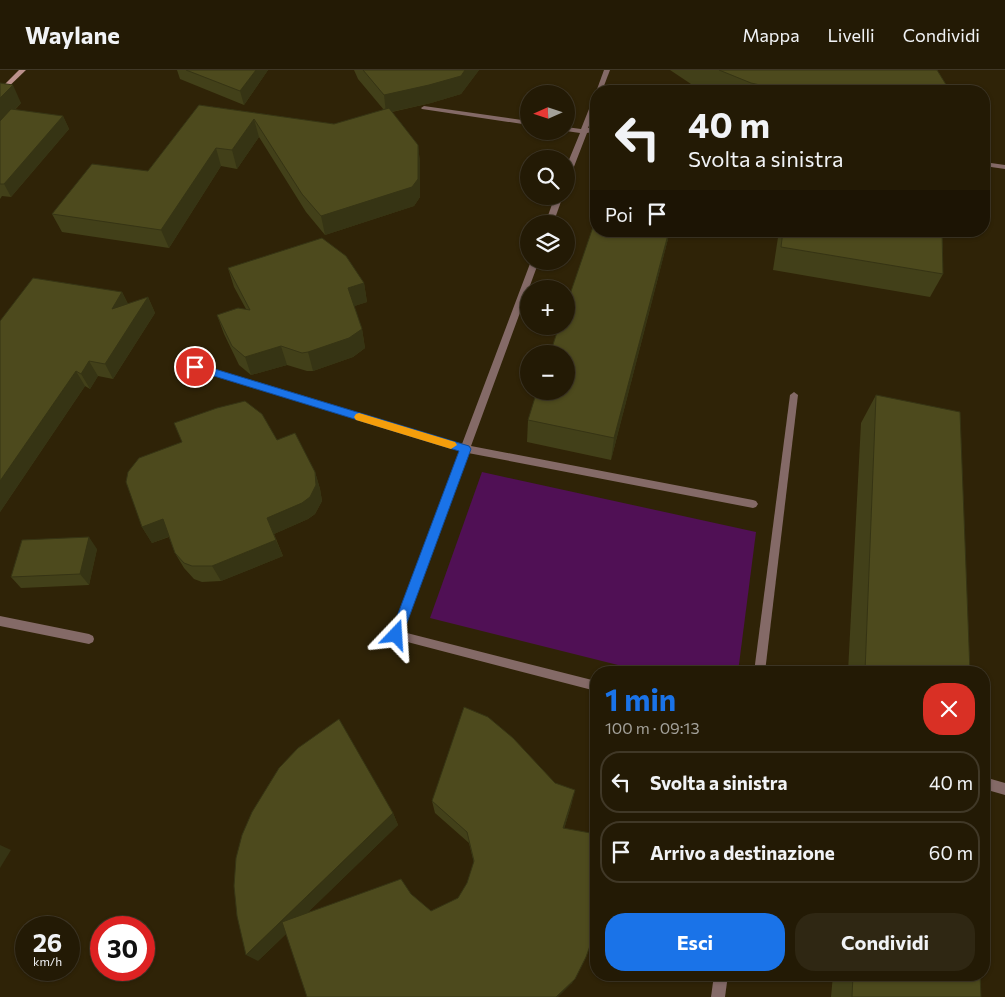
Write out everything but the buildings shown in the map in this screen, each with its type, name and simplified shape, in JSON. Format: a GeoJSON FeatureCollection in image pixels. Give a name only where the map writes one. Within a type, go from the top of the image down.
{"type":"FeatureCollection","features":[{"type":"Feature","properties":{"kind":"street"},"geometry":{"type":"LineString","coordinates":[[0,93],[23,70]]}},
{"type":"Feature","properties":{"kind":"street"},"geometry":{"type":"LineString","coordinates":[[601,85],[607,70]]}},
{"type":"Feature","properties":{"kind":"street"},"geometry":{"type":"LineString","coordinates":[[424,108],[520,122]]}},
{"type":"Feature","properties":{"kind":"street"},"geometry":{"type":"LineString","coordinates":[[575,153],[590,113]]}},
{"type":"Feature","properties":{"kind":"street"},"geometry":{"type":"LineString","coordinates":[[575,130],[590,130]]}},
{"type":"Feature","properties":{"kind":"street"},"geometry":{"type":"LineString","coordinates":[[990,165],[1005,167]]}},
{"type":"Feature","properties":{"kind":"street"},"geometry":{"type":"LineString","coordinates":[[532,270],[396,635],[590,684]]}},
{"type":"Feature","properties":{"kind":"street"},"geometry":{"type":"LineString","coordinates":[[195,367],[465,449],[753,504]]}},
{"type":"Feature","properties":{"kind":"street"},"geometry":{"type":"LineString","coordinates":[[760,666],[794,395]]}},
{"type":"Feature","properties":{"kind":"street"},"geometry":{"type":"LineString","coordinates":[[0,621],[89,639]]}},
{"type":"Feature","properties":{"kind":"street"},"geometry":{"type":"LineString","coordinates":[[990,785],[1005,789]]}},
{"type":"Feature","properties":{"kind":"street"},"geometry":{"type":"LineString","coordinates":[[718,997],[720,981]]}},
{"type":"Feature","properties":{"kind":"shaded area"},"geometry":{"type":"Polygon","coordinates":[[[482,472],[756,532],[739,666],[622,666],[430,618],[482,472]]]}},
{"type":"Feature","properties":{"kind":"slow traffic"},"geometry":{"type":"LineString","coordinates":[[359,417],[451,445]]}},
{"type":"Feature","properties":{"kind":"route"},"geometry":{"type":"LineString","coordinates":[[195,367],[465,449],[396,635]]}}]}
